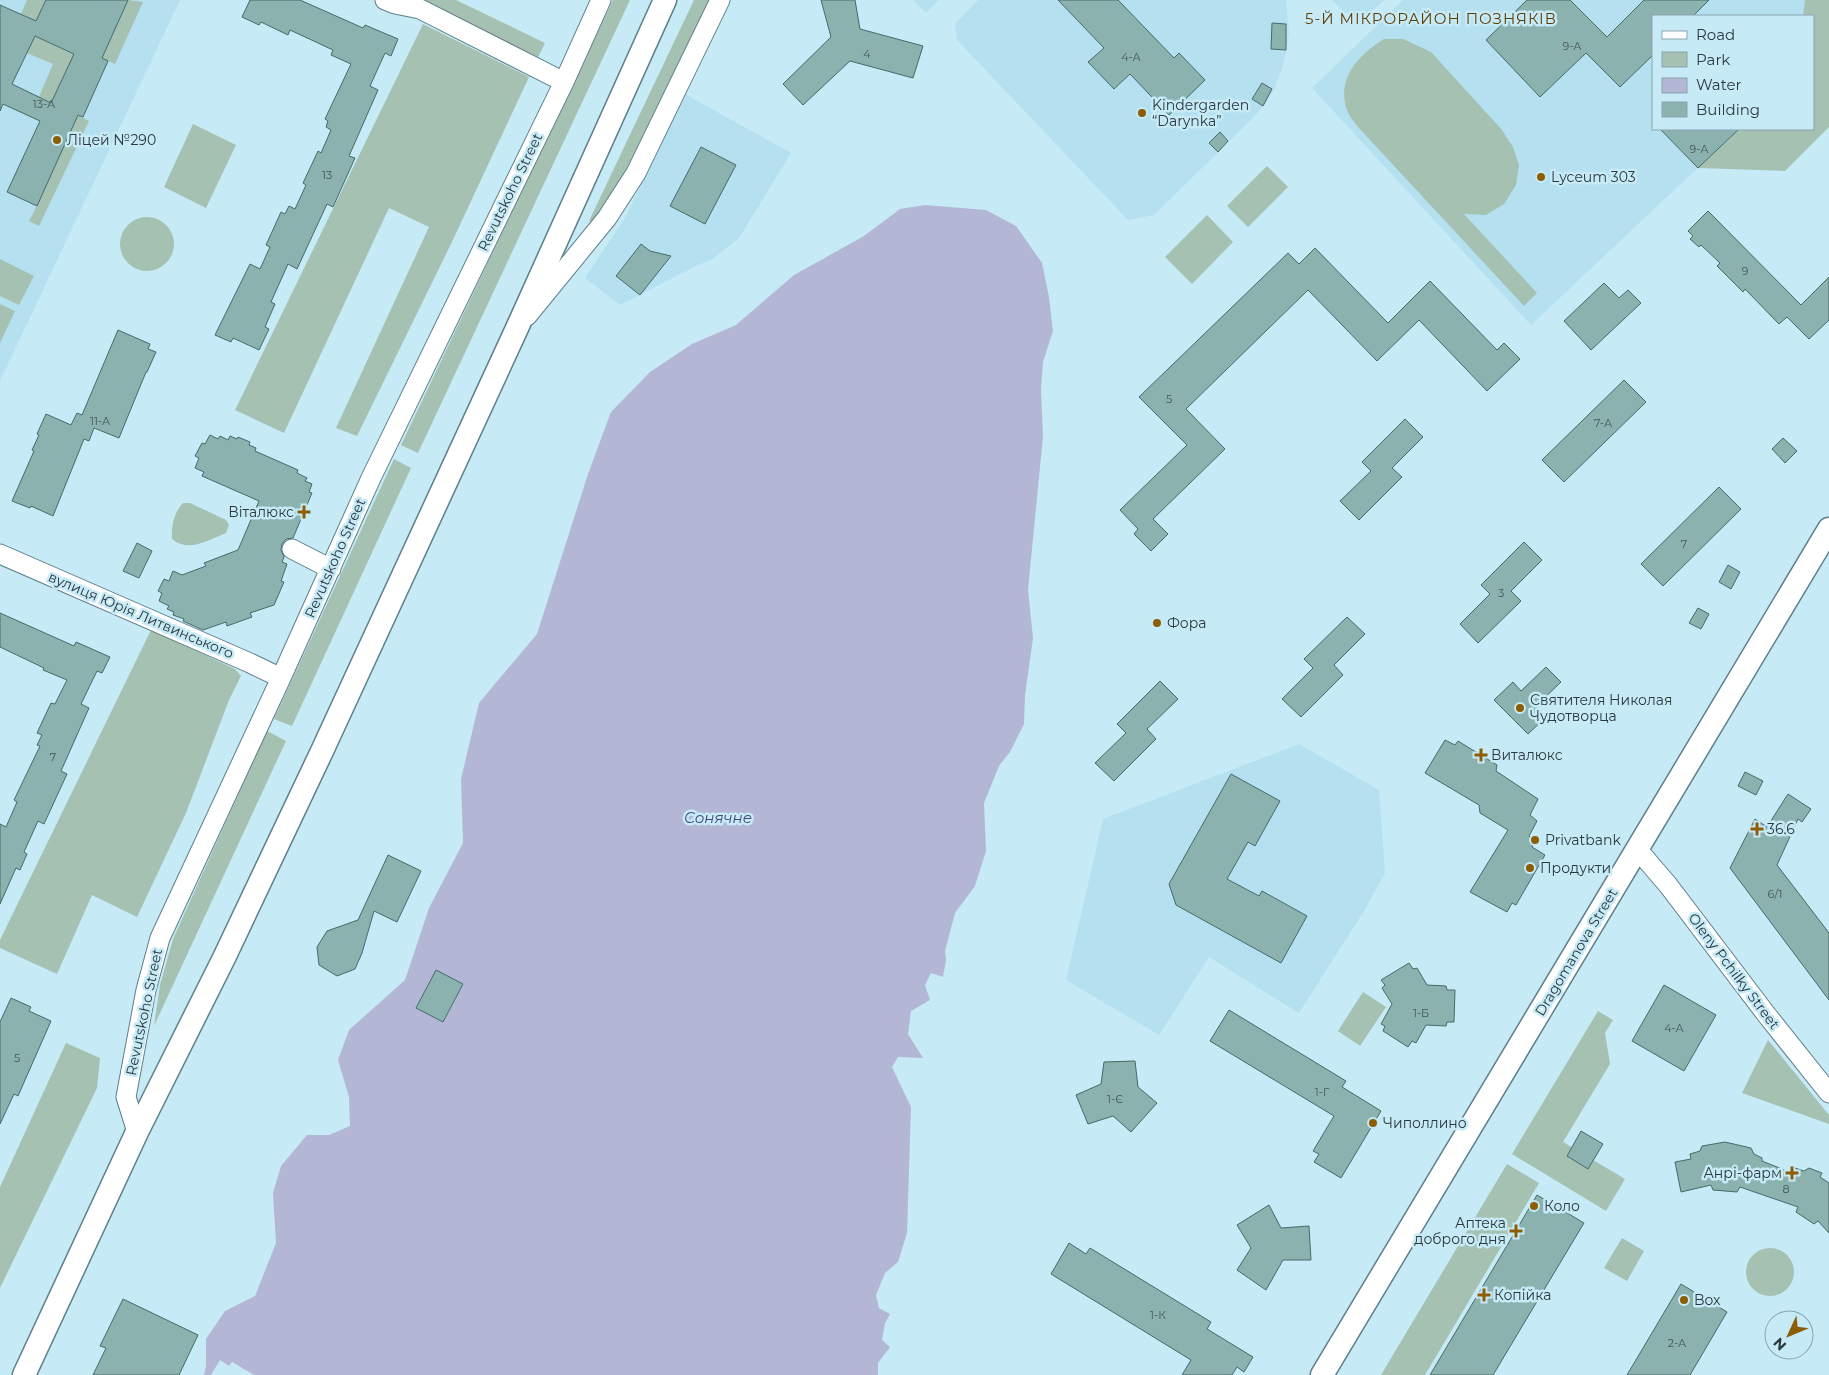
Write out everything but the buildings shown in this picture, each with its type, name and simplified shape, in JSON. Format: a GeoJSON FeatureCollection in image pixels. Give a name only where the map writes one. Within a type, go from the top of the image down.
{"type":"FeatureCollection","features":[{"type":"Feature","properties":{"kind":"street"},"geometry":{"type":"LineString","coordinates":[[385,0],[394,4],[420,9],[564,82]]}},
{"type":"Feature","properties":{"kind":"street","name":"Revutskoho Street"},"geometry":{"type":"LineString","coordinates":[[137,1132],[126,1097],[146,990],[160,938],[382,455],[564,82],[601,0]]}},
{"type":"Feature","properties":{"kind":"street"},"geometry":{"type":"LineString","coordinates":[[24,1375],[137,1132],[219,967],[323,749],[518,326],[665,0]]}},
{"type":"Feature","properties":{"kind":"street"},"geometry":{"type":"LineString","coordinates":[[518,326],[607,218],[636,173],[720,0]]}},
{"type":"Feature","properties":{"kind":"street","name":"Dragomanova Street"},"geometry":{"type":"LineString","coordinates":[[1322,1375],[1829,529]]}},
{"type":"Feature","properties":{"kind":"street"},"geometry":{"type":"LineString","coordinates":[[292,549],[331,568]]}},
{"type":"Feature","properties":{"kind":"street","name":"вулиця Юрія Литвинського"},"geometry":{"type":"LineString","coordinates":[[0,554],[281,678]]}},
{"type":"Feature","properties":{"kind":"street","name":"Oleny Pchilky Street"},"geometry":{"type":"LineString","coordinates":[[1638,850],[1829,1093]]}},
{"type":"Feature","properties":{"kind":"shaded area","name":"Ліцей №290"},"geometry":{"type":"Polygon","coordinates":[[[0,0],[180,0],[0,381],[0,0]]]}},
{"type":"Feature","properties":{"kind":"shaded area"},"geometry":{"type":"Polygon","coordinates":[[[913,0],[939,0],[926,13],[913,0]]]}},
{"type":"Feature","properties":{"kind":"shaded area","name":"Kindergarden “Darynka”"},"geometry":{"type":"Polygon","coordinates":[[[978,0],[1286,0],[1289,34],[1281,72],[1274,89],[1264,105],[1154,215],[1128,220],[957,40],[955,24],[978,0]]]}},
{"type":"Feature","properties":{"kind":"shaded area"},"geometry":{"type":"Polygon","coordinates":[[[1332,0],[1384,0],[1369,14],[1345,13],[1332,0]]]}},
{"type":"Feature","properties":{"kind":"shaded area","name":"Lyceum 303"},"geometry":{"type":"Polygon","coordinates":[[[1403,0],[1805,0],[1803,15],[1652,15],[1652,130],[1738,130],[1531,325],[1312,88],[1403,0]]]}},
{"type":"Feature","properties":{"kind":"shaded area"},"geometry":{"type":"Polygon","coordinates":[[[685,94],[791,153],[739,238],[711,260],[620,305],[585,278],[626,216],[685,94]]]}},
{"type":"Feature","properties":{"kind":"shaded area"},"geometry":{"type":"Polygon","coordinates":[[[1299,744],[1379,790],[1385,873],[1364,911],[1299,1013],[1209,957],[1159,1035],[1066,980],[1103,819],[1299,744]]]}},
{"type":"Feature","properties":{"kind":"green space"},"geometry":{"type":"Polygon","coordinates":[[[27,0],[46,0],[36,21],[21,14],[27,0]]]}},
{"type":"Feature","properties":{"kind":"green space"},"geometry":{"type":"Polygon","coordinates":[[[128,0],[143,2],[115,64],[102,58],[128,0]]]}},
{"type":"Feature","properties":{"kind":"green space"},"geometry":{"type":"Polygon","coordinates":[[[419,0],[456,0],[545,43],[538,57],[419,0]]]}},
{"type":"Feature","properties":{"kind":"green space"},"geometry":{"type":"Polygon","coordinates":[[[613,0],[630,0],[418,453],[401,445],[613,0]]]}},
{"type":"Feature","properties":{"kind":"green space"},"geometry":{"type":"Polygon","coordinates":[[[694,0],[709,0],[626,170],[610,199],[593,222],[589,221],[694,0]]]}},
{"type":"Feature","properties":{"kind":"green space"},"geometry":{"type":"Polygon","coordinates":[[[1805,0],[1829,0],[1829,127],[1785,171],[1698,168],[1738,130],[1814,130],[1814,15],[1803,15],[1805,0]]]}},
{"type":"Feature","properties":{"kind":"green space"},"geometry":{"type":"Polygon","coordinates":[[[423,24],[529,77],[450,246],[357,436],[336,428],[429,227],[389,208],[284,433],[235,410],[423,24]]]}},
{"type":"Feature","properties":{"kind":"green space"},"geometry":{"type":"Polygon","coordinates":[[[35,36],[74,54],[51,103],[39,97],[53,64],[27,53],[35,36]]]}},
{"type":"Feature","properties":{"kind":"green space"},"geometry":{"type":"Polygon","coordinates":[[[1384,39],[1403,39],[1431,52],[1502,130],[1513,147],[1519,165],[1516,185],[1504,204],[1486,215],[1464,214],[1537,293],[1524,306],[1358,127],[1349,114],[1344,99],[1347,78],[1358,60],[1384,39]]]}},
{"type":"Feature","properties":{"kind":"green space"},"geometry":{"type":"Polygon","coordinates":[[[78,115],[89,121],[39,226],[29,221],[78,115]]]}},
{"type":"Feature","properties":{"kind":"green space"},"geometry":{"type":"Polygon","coordinates":[[[193,124],[236,145],[206,208],[164,187],[193,124]]]}},
{"type":"Feature","properties":{"kind":"green space"},"geometry":{"type":"Polygon","coordinates":[[[1267,166],[1288,187],[1248,227],[1227,206],[1267,166]]]}},
{"type":"Feature","properties":{"kind":"green space"},"geometry":{"type":"Polygon","coordinates":[[[1207,215],[1233,242],[1192,284],[1165,257],[1207,215]]]}},
{"type":"Feature","properties":{"kind":"green space"},"geometry":{"type":"Polygon","coordinates":[[[147,217],[157,219],[166,225],[172,234],[174,244],[172,254],[166,263],[157,269],[147,271],[137,269],[128,263],[122,254],[120,244],[122,234],[128,225],[137,219],[147,217]]]}},
{"type":"Feature","properties":{"kind":"green space"},"geometry":{"type":"Polygon","coordinates":[[[0,259],[34,276],[19,305],[0,296],[0,259]]]}},
{"type":"Feature","properties":{"kind":"green space"},"geometry":{"type":"Polygon","coordinates":[[[0,304],[15,311],[0,343],[0,304]]]}},
{"type":"Feature","properties":{"kind":"green space"},"geometry":{"type":"Polygon","coordinates":[[[394,459],[411,468],[292,726],[274,719],[394,459]]]}},
{"type":"Feature","properties":{"kind":"green space"},"geometry":{"type":"Polygon","coordinates":[[[183,503],[190,503],[226,520],[229,525],[226,533],[192,545],[178,543],[172,539],[174,520],[177,511],[183,503]]]}},
{"type":"Feature","properties":{"kind":"green space"},"geometry":{"type":"Polygon","coordinates":[[[151,630],[235,669],[241,676],[229,700],[186,813],[137,917],[92,895],[57,974],[0,948],[0,940],[151,630]]]}},
{"type":"Feature","properties":{"kind":"green space"},"geometry":{"type":"Polygon","coordinates":[[[267,731],[286,741],[154,1026],[160,985],[173,939],[267,731]]]}},
{"type":"Feature","properties":{"kind":"green space"},"geometry":{"type":"Polygon","coordinates":[[[1363,992],[1386,1007],[1360,1046],[1338,1031],[1363,992]]]}},
{"type":"Feature","properties":{"kind":"green space"},"geometry":{"type":"Polygon","coordinates":[[[1598,1011],[1613,1020],[1605,1033],[1610,1064],[1563,1142],[1625,1179],[1606,1211],[1512,1154],[1598,1011]]]}},
{"type":"Feature","properties":{"kind":"green space"},"geometry":{"type":"Polygon","coordinates":[[[1768,1040],[1829,1115],[1829,1124],[1742,1093],[1768,1040]]]}},
{"type":"Feature","properties":{"kind":"green space"},"geometry":{"type":"Polygon","coordinates":[[[66,1043],[100,1058],[97,1088],[0,1288],[0,1187],[66,1043]]]}},
{"type":"Feature","properties":{"kind":"green space"},"geometry":{"type":"Polygon","coordinates":[[[1507,1164],[1539,1183],[1425,1375],[1381,1375],[1507,1164]]]}},
{"type":"Feature","properties":{"kind":"green space"},"geometry":{"type":"Polygon","coordinates":[[[1622,1238],[1644,1251],[1627,1281],[1604,1268],[1622,1238]]]}},
{"type":"Feature","properties":{"kind":"green space"},"geometry":{"type":"Polygon","coordinates":[[[1770,1248],[1779,1250],[1787,1255],[1792,1263],[1794,1272],[1792,1281],[1787,1289],[1779,1294],[1770,1296],[1761,1294],[1753,1289],[1748,1281],[1746,1272],[1748,1263],[1753,1255],[1761,1250],[1770,1248]]]}},
{"type":"Feature","properties":{"kind":"water","name":"Сонячне"},"geometry":{"type":"Polygon","coordinates":[[[925,205],[986,210],[1016,226],[1042,263],[1053,331],[1043,362],[1041,389],[1043,436],[1028,590],[1033,638],[1025,695],[1024,724],[1010,752],[999,766],[984,803],[986,851],[975,886],[955,913],[945,951],[946,960],[943,977],[931,973],[925,985],[930,1000],[911,1011],[908,1034],[923,1058],[898,1057],[892,1067],[911,1107],[907,1233],[898,1262],[885,1273],[876,1295],[879,1308],[890,1314],[885,1323],[882,1340],[890,1347],[878,1363],[878,1375],[254,1375],[232,1362],[229,1366],[220,1360],[211,1375],[204,1375],[206,1339],[225,1311],[255,1296],[276,1243],[273,1193],[281,1166],[307,1135],[329,1135],[350,1126],[349,1097],[338,1060],[349,1030],[405,980],[429,908],[463,843],[461,779],[479,703],[537,634],[588,474],[611,412],[650,372],[692,344],[736,325],[794,275],[864,236],[900,209],[925,205]],[[463,984],[417,1008],[443,1022],[463,984]]]}},
{"type":"Feature","properties":{"kind":"place","name":"Kindergarden “Darynka”"},"geometry":{"type":"Point","coordinates":[1142,113]}},
{"type":"Feature","properties":{"kind":"place","name":"Ліцей №290"},"geometry":{"type":"Point","coordinates":[57,140]}},
{"type":"Feature","properties":{"kind":"place","name":"Lyceum 303"},"geometry":{"type":"Point","coordinates":[1541,177]}},
{"type":"Feature","properties":{"kind":"place","name":"Віталюкс"},"geometry":{"type":"Point","coordinates":[304,512]}},
{"type":"Feature","properties":{"kind":"place","name":"Фора"},"geometry":{"type":"Point","coordinates":[1157,623]}},
{"type":"Feature","properties":{"kind":"place","name":"Святителя Николая Чудотворца"},"geometry":{"type":"Point","coordinates":[1520,708]}},
{"type":"Feature","properties":{"kind":"place","name":"Виталюкс"},"geometry":{"type":"Point","coordinates":[1481,755]}},
{"type":"Feature","properties":{"kind":"place","name":"36.6"},"geometry":{"type":"Point","coordinates":[1757,829]}},
{"type":"Feature","properties":{"kind":"place","name":"Privatbank"},"geometry":{"type":"Point","coordinates":[1535,840]}},
{"type":"Feature","properties":{"kind":"place","name":"Продукти"},"geometry":{"type":"Point","coordinates":[1530,868]}},
{"type":"Feature","properties":{"kind":"place","name":"Чиполлино"},"geometry":{"type":"Point","coordinates":[1373,1123]}},
{"type":"Feature","properties":{"kind":"place","name":"Анрі-фарм"},"geometry":{"type":"Point","coordinates":[1792,1173]}},
{"type":"Feature","properties":{"kind":"place","name":"Коло"},"geometry":{"type":"Point","coordinates":[1534,1206]}},
{"type":"Feature","properties":{"kind":"place","name":"Аптека доброго дня"},"geometry":{"type":"Point","coordinates":[1516,1231]}},
{"type":"Feature","properties":{"kind":"place","name":"Копійка"},"geometry":{"type":"Point","coordinates":[1484,1295]}},
{"type":"Feature","properties":{"kind":"place","name":"Box"},"geometry":{"type":"Point","coordinates":[1684,1300]}},
{"type":"Feature","properties":{"kind":"district","name":"5-Й МІКРОРАЙОН ПОЗНЯКІВ"},"geometry":{"type":"Point","coordinates":[1431,18]}}]}
